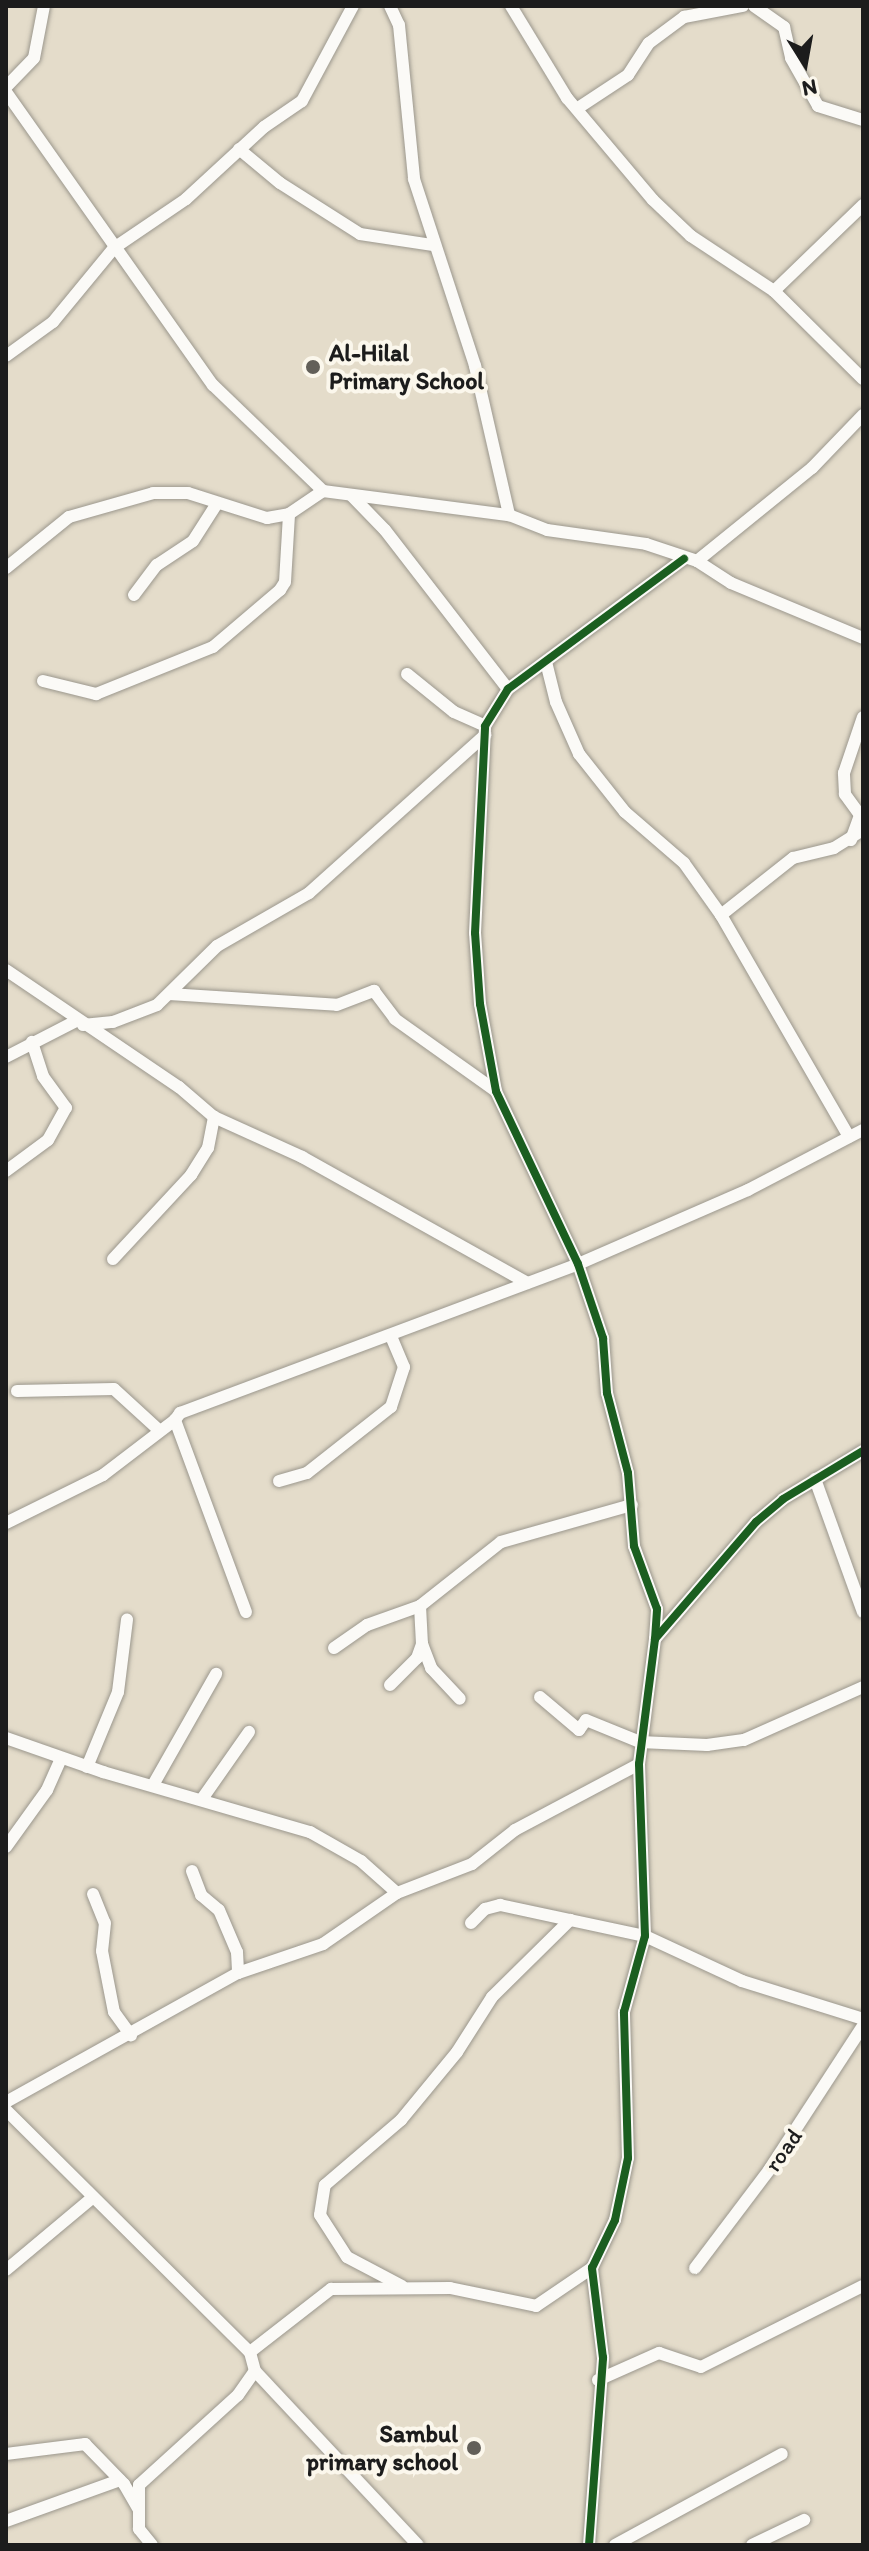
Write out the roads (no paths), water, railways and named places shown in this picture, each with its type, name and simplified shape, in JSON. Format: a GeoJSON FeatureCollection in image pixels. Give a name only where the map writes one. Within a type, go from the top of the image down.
{"type":"FeatureCollection","features":[{"type":"Feature","properties":{"kind":"street"},"geometry":{"type":"LineString","coordinates":[[44,6],[34,58],[6,90],[213,385],[323,491],[509,515],[547,530],[646,544],[691,560],[731,583],[863,638]]}},
{"type":"Feature","properties":{"kind":"street"},"geometry":{"type":"LineString","coordinates":[[6,356],[53,322],[114,248],[186,199],[239,149],[311,89],[353,6]]}},
{"type":"Feature","properties":{"kind":"street"},"geometry":{"type":"LineString","coordinates":[[390,6],[399,25],[414,179],[433,245],[475,366],[509,515]]}},
{"type":"Feature","properties":{"kind":"street"},"geometry":{"type":"LineString","coordinates":[[511,6],[558,85],[679,226],[774,291],[863,379]]}},
{"type":"Feature","properties":{"kind":"street"},"geometry":{"type":"LineString","coordinates":[[578,108],[628,75],[649,43],[684,17],[743,6]]}},
{"type":"Feature","properties":{"kind":"street"},"geometry":{"type":"LineString","coordinates":[[754,6],[784,27],[791,58],[818,106],[863,120]]}},
{"type":"Feature","properties":{"kind":"street"},"geometry":{"type":"LineString","coordinates":[[239,149],[280,183],[360,234],[433,245]]}},
{"type":"Feature","properties":{"kind":"street"},"geometry":{"type":"LineString","coordinates":[[774,291],[863,205]]}},
{"type":"Feature","properties":{"kind":"street"},"geometry":{"type":"LineString","coordinates":[[6,1057],[32,1042],[79,1023],[139,1014],[169,994],[217,946],[309,893],[485,731],[508,689],[691,560],[812,468],[863,415]]}},
{"type":"Feature","properties":{"kind":"street"},"geometry":{"type":"LineString","coordinates":[[6,568],[80,512],[153,493],[188,493],[216,505],[267,518],[289,514],[323,491]]}},
{"type":"Feature","properties":{"kind":"street"},"geometry":{"type":"LineString","coordinates":[[352,496],[385,530],[508,689]]}},
{"type":"Feature","properties":{"kind":"street"},"geometry":{"type":"LineString","coordinates":[[134,595],[157,565],[193,541],[216,505]]}},
{"type":"Feature","properties":{"kind":"street"},"geometry":{"type":"LineString","coordinates":[[43,681],[96,694],[213,647],[285,582],[289,514]]}},
{"type":"Feature","properties":{"kind":"street"},"geometry":{"type":"LineString","coordinates":[[546,662],[569,738],[589,770],[625,812],[684,863],[721,915],[849,1137]]}},
{"type":"Feature","properties":{"kind":"street"},"geometry":{"type":"LineString","coordinates":[[407,674],[454,712],[485,731]]}},
{"type":"Feature","properties":{"kind":"street"},"geometry":{"type":"LineString","coordinates":[[851,840],[860,815],[845,794],[844,773],[863,717]]}},
{"type":"Feature","properties":{"kind":"street"},"geometry":{"type":"LineString","coordinates":[[250,2352],[331,2289],[402,2286],[450,2288],[536,2306],[565,2292],[592,2268],[615,2220],[628,2158],[624,2012],[645,1936],[639,1764],[657,1609],[634,1546],[632,1505],[607,1393],[603,1338],[578,1264],[496,1091],[483,1028],[475,933],[485,731]]}},
{"type":"Feature","properties":{"kind":"street"},"geometry":{"type":"LineString","coordinates":[[721,915],[793,858],[851,840],[863,830]]}},
{"type":"Feature","properties":{"kind":"street"},"geometry":{"type":"LineString","coordinates":[[6,970],[79,1023],[179,1087],[214,1117],[302,1157],[527,1283]]}},
{"type":"Feature","properties":{"kind":"street"},"geometry":{"type":"LineString","coordinates":[[169,994],[337,1005],[374,991],[395,1019],[496,1091]]}},
{"type":"Feature","properties":{"kind":"street"},"geometry":{"type":"LineString","coordinates":[[6,1171],[48,1140],[66,1108],[43,1076],[32,1042]]}},
{"type":"Feature","properties":{"kind":"street"},"geometry":{"type":"LineString","coordinates":[[113,1259],[191,1175],[208,1148],[214,1117]]}},
{"type":"Feature","properties":{"kind":"street"},"geometry":{"type":"LineString","coordinates":[[6,1523],[103,1475],[180,1413],[578,1264],[748,1190],[863,1130]]}},
{"type":"Feature","properties":{"kind":"street"},"geometry":{"type":"LineString","coordinates":[[279,1481],[307,1473],[391,1407],[402,1385],[404,1360],[391,1336]]}},
{"type":"Feature","properties":{"kind":"street"},"geometry":{"type":"LineString","coordinates":[[17,1391],[114,1389],[160,1431]]}},
{"type":"Feature","properties":{"kind":"street"},"geometry":{"type":"LineString","coordinates":[[175,1420],[246,1612]]}},
{"type":"Feature","properties":{"kind":"street"},"geometry":{"type":"LineString","coordinates":[[655,1639],[756,1522],[815,1479],[863,1451]]}},
{"type":"Feature","properties":{"kind":"street"},"geometry":{"type":"LineString","coordinates":[[815,1479],[863,1612]]}},
{"type":"Feature","properties":{"kind":"street"},"geometry":{"type":"LineString","coordinates":[[334,1648],[367,1625],[420,1606],[453,1575],[501,1542],[632,1505]]}},
{"type":"Feature","properties":{"kind":"street"},"geometry":{"type":"LineString","coordinates":[[390,1685],[417,1658],[422,1644],[420,1606]]}},
{"type":"Feature","properties":{"kind":"street"},"geometry":{"type":"LineString","coordinates":[[87,1767],[118,1692],[127,1620]]}},
{"type":"Feature","properties":{"kind":"street"},"geometry":{"type":"LineString","coordinates":[[422,1644],[443,1687],[460,1699]]}},
{"type":"Feature","properties":{"kind":"street"},"geometry":{"type":"LineString","coordinates":[[153,1785],[216,1674]]}},
{"type":"Feature","properties":{"kind":"street"},"geometry":{"type":"LineString","coordinates":[[540,1697],[579,1730],[586,1720],[640,1742],[707,1745],[744,1740],[863,1687]]}},
{"type":"Feature","properties":{"kind":"street"},"geometry":{"type":"LineString","coordinates":[[202,1799],[249,1732]]}},
{"type":"Feature","properties":{"kind":"street"},"geometry":{"type":"LineString","coordinates":[[6,1738],[87,1767],[310,1832],[361,1861],[397,1893]]}},
{"type":"Feature","properties":{"kind":"street"},"geometry":{"type":"LineString","coordinates":[[6,1847],[47,1790],[61,1758]]}},
{"type":"Feature","properties":{"kind":"street"},"geometry":{"type":"LineString","coordinates":[[6,2102],[238,1973],[323,1944],[397,1893],[472,1864],[515,1830],[639,1764]]}},
{"type":"Feature","properties":{"kind":"street"},"geometry":{"type":"LineString","coordinates":[[192,1871],[201,1895],[219,1910],[237,1952],[238,1973]]}},
{"type":"Feature","properties":{"kind":"street"},"geometry":{"type":"LineString","coordinates":[[93,1894],[105,1923],[102,1951],[114,2012],[131,2035]]}},
{"type":"Feature","properties":{"kind":"street"},"geometry":{"type":"LineString","coordinates":[[471,1923],[485,1909],[500,1905],[645,1936],[742,1981],[863,2019]]}},
{"type":"Feature","properties":{"kind":"street"},"geometry":{"type":"LineString","coordinates":[[402,2286],[347,2257],[320,2215],[325,2185],[401,2120],[457,2052],[492,1997],[570,1920]]}},
{"type":"Feature","properties":{"kind":"street","name":"road"},"geometry":{"type":"LineString","coordinates":[[695,2268],[769,2170],[863,2026]]}},
{"type":"Feature","properties":{"kind":"street"},"geometry":{"type":"LineString","coordinates":[[6,2110],[250,2352],[255,2371],[418,2545]]}},
{"type":"Feature","properties":{"kind":"street"},"geometry":{"type":"LineString","coordinates":[[6,2270],[92,2198]]}},
{"type":"Feature","properties":{"kind":"street"},"geometry":{"type":"LineString","coordinates":[[589,2545],[598,2380],[603,2358],[592,2268]]}},
{"type":"Feature","properties":{"kind":"street"},"geometry":{"type":"LineString","coordinates":[[598,2380],[659,2353],[701,2367],[863,2286]]}},
{"type":"Feature","properties":{"kind":"street"},"geometry":{"type":"LineString","coordinates":[[152,2545],[139,2529],[139,2485],[238,2395],[255,2371]]}},
{"type":"Feature","properties":{"kind":"street"},"geometry":{"type":"LineString","coordinates":[[6,2454],[85,2444],[120,2480],[140,2511]]}},
{"type":"Feature","properties":{"kind":"street"},"geometry":{"type":"LineString","coordinates":[[615,2545],[782,2454]]}},
{"type":"Feature","properties":{"kind":"street"},"geometry":{"type":"LineString","coordinates":[[6,2521],[120,2480]]}},
{"type":"Feature","properties":{"kind":"street"},"geometry":{"type":"LineString","coordinates":[[752,2545],[804,2520]]}},
{"type":"Feature","properties":{"kind":"place","name":"Al-Hilal Primary School"},"geometry":{"type":"Point","coordinates":[313,367]}},
{"type":"Feature","properties":{"kind":"place","name":"Sambul primary school"},"geometry":{"type":"Point","coordinates":[474,2448]}}]}
